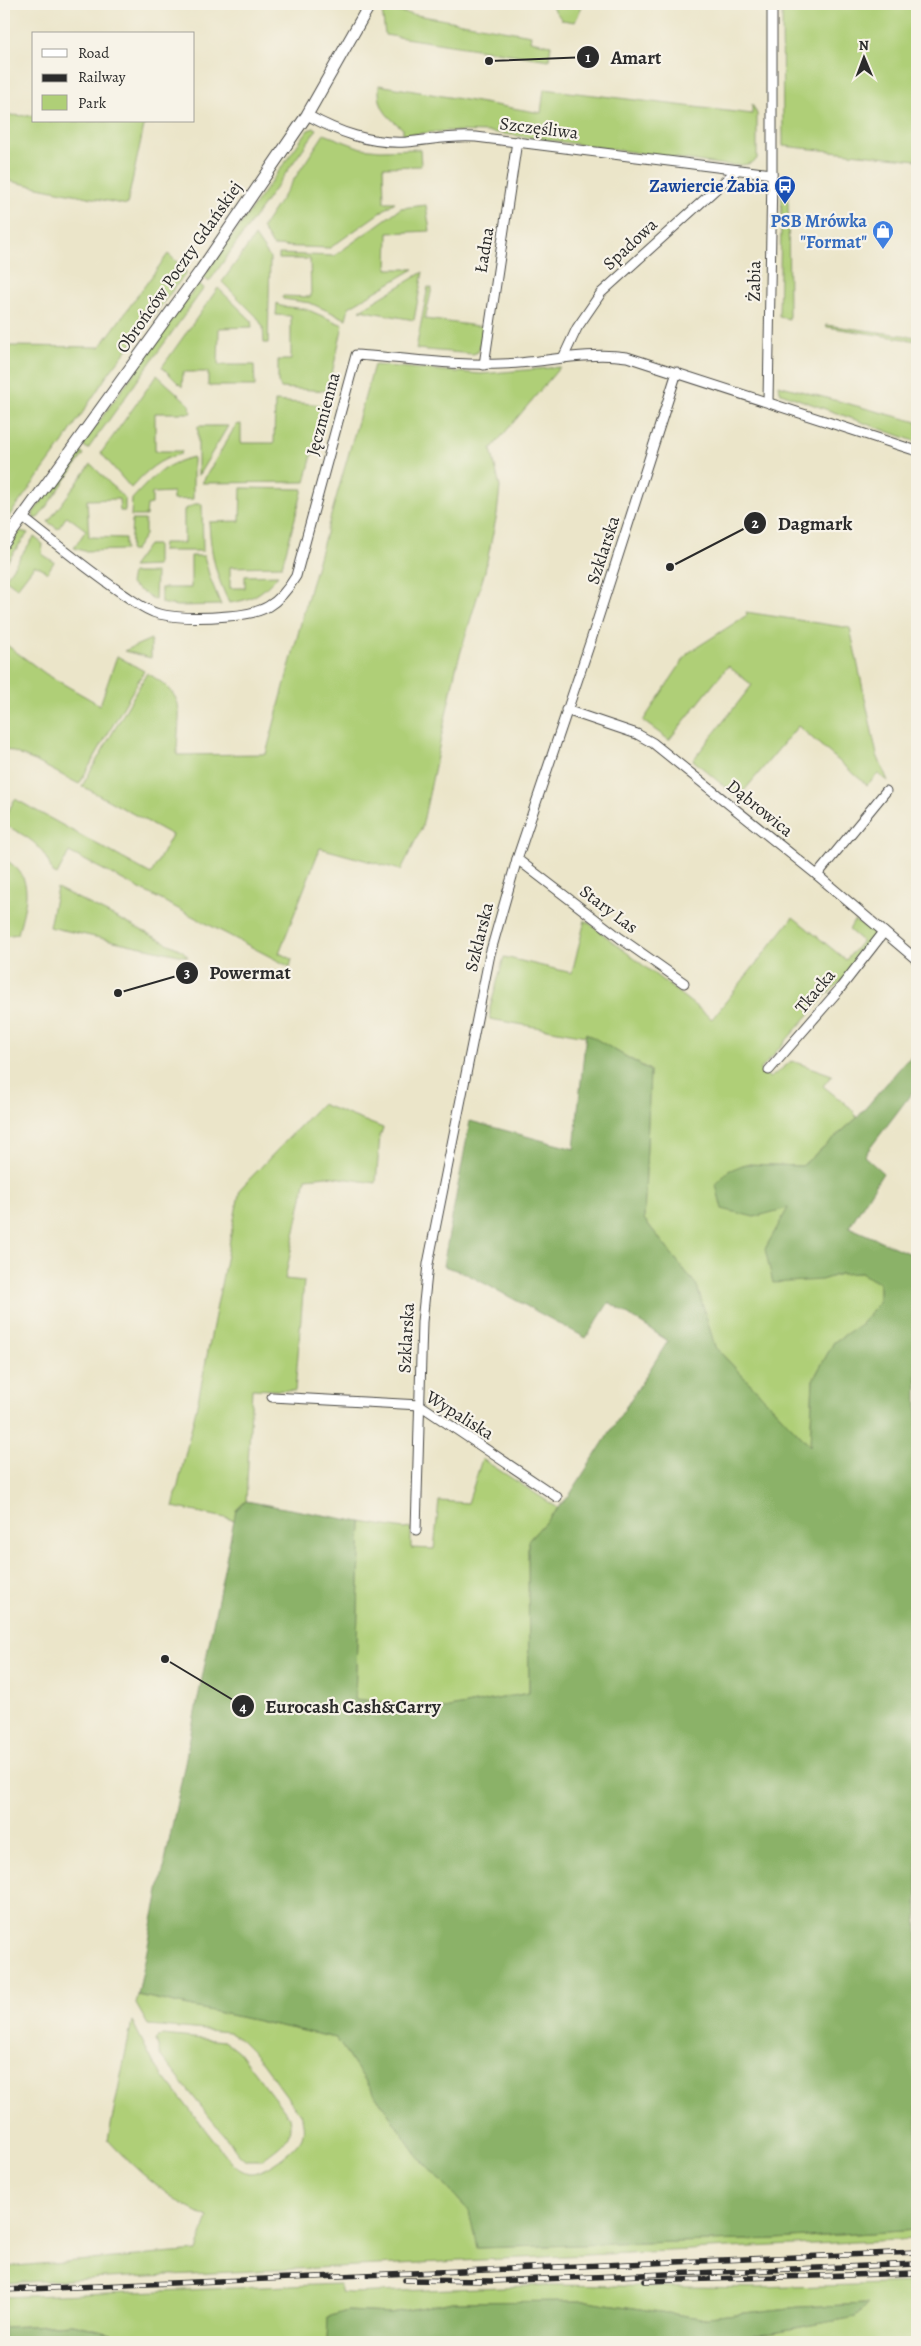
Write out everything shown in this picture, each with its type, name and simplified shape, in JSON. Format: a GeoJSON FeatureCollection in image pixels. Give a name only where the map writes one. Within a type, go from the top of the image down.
{"type":"FeatureCollection","features":[{"type":"Feature","properties":{"kind":"street","name":"Obrońców Poczty Gdańskiej"},"geometry":{"type":"LineString","coordinates":[[4,543],[200,270],[307,114],[370,4]]}},
{"type":"Feature","properties":{"kind":"street","name":"Żabia"},"geometry":{"type":"LineString","coordinates":[[768,401],[772,174],[772,4]]}},
{"type":"Feature","properties":{"kind":"street","name":"Szczęśliwa"},"geometry":{"type":"LineString","coordinates":[[307,114],[328,126],[374,141],[407,142],[454,135],[517,141],[772,174]]}},
{"type":"Feature","properties":{"kind":"street","name":"Ładna"},"geometry":{"type":"LineString","coordinates":[[484,364],[517,141]]}},
{"type":"Feature","properties":{"kind":"street","name":"Spadowa"},"geometry":{"type":"LineString","coordinates":[[563,358],[577,328],[601,293],[737,170]]}},
{"type":"Feature","properties":{"kind":"street","name":"Jęczmienna"},"geometry":{"type":"LineString","coordinates":[[22,517],[139,605],[158,614],[179,617],[219,617],[253,613],[276,602],[287,592],[296,576],[356,355],[484,364],[523,363],[613,355],[640,360],[768,401]]}},
{"type":"Feature","properties":{"kind":"street","name":"Szklarska"},"geometry":{"type":"LineString","coordinates":[[416,1530],[422,1322],[428,1264],[490,954],[517,859],[592,637],[677,372]]}},
{"type":"Feature","properties":{"kind":"street"},"geometry":{"type":"LineString","coordinates":[[768,401],[917,452]]}},
{"type":"Feature","properties":{"kind":"street","name":"Dąbrowica"},"geometry":{"type":"LineString","coordinates":[[566,710],[637,734],[653,743],[817,875],[917,960]]}},
{"type":"Feature","properties":{"kind":"street"},"geometry":{"type":"LineString","coordinates":[[817,875],[886,792]]}},
{"type":"Feature","properties":{"kind":"street","name":"Stary Las"},"geometry":{"type":"LineString","coordinates":[[517,859],[620,938],[684,983]]}},
{"type":"Feature","properties":{"kind":"street","name":"Tkacka"},"geometry":{"type":"LineString","coordinates":[[769,1070],[838,991],[884,932]]}},
{"type":"Feature","properties":{"kind":"street","name":"Wypaliska"},"geometry":{"type":"LineString","coordinates":[[272,1397],[420,1405],[557,1497]]}},
{"type":"Feature","properties":{"kind":"green space"},"geometry":{"type":"Polygon","coordinates":[[[550,4],[583,4],[575,22],[562,20],[550,4]]]}},
{"type":"Feature","properties":{"kind":"green space"},"geometry":{"type":"Polygon","coordinates":[[[782,4],[902,4],[917,6],[917,160],[783,146],[782,4]]]}},
{"type":"Feature","properties":{"kind":"green space"},"geometry":{"type":"Polygon","coordinates":[[[382,9],[531,35],[530,41],[551,45],[549,60],[385,35],[382,9]]]}},
{"type":"Feature","properties":{"kind":"green space"},"geometry":{"type":"Polygon","coordinates":[[[379,85],[541,113],[544,89],[752,114],[752,104],[757,114],[757,159],[746,164],[725,165],[491,132],[447,131],[403,135],[403,129],[384,111],[380,100],[379,85]]]}},
{"type":"Feature","properties":{"kind":"green space"},"geometry":{"type":"Polygon","coordinates":[[[4,115],[32,116],[32,122],[145,122],[127,205],[4,180],[4,115]]]}},
{"type":"Feature","properties":{"kind":"green space"},"geometry":{"type":"Polygon","coordinates":[[[317,129],[209,282],[203,277],[308,130],[317,129]]]}},
{"type":"Feature","properties":{"kind":"green space"},"geometry":{"type":"Polygon","coordinates":[[[324,134],[361,148],[380,150],[420,149],[421,166],[383,167],[384,202],[395,202],[330,248],[273,246],[262,228],[324,134]]]}},
{"type":"Feature","properties":{"kind":"green space"},"geometry":{"type":"Polygon","coordinates":[[[782,181],[788,181],[789,319],[779,317],[782,181]]]}},
{"type":"Feature","properties":{"kind":"green space"},"geometry":{"type":"Polygon","coordinates":[[[426,205],[430,231],[388,233],[387,269],[414,269],[349,307],[346,319],[310,303],[283,299],[282,296],[311,297],[310,259],[279,259],[279,254],[334,256],[401,208],[426,205]]]}},
{"type":"Feature","properties":{"kind":"green space"},"geometry":{"type":"Polygon","coordinates":[[[255,236],[270,258],[268,343],[264,343],[263,327],[257,317],[222,282],[255,236]]]}},
{"type":"Feature","properties":{"kind":"green space"},"geometry":{"type":"Polygon","coordinates":[[[168,254],[184,268],[186,273],[106,377],[62,444],[4,523],[4,346],[100,347],[168,254]]]}},
{"type":"Feature","properties":{"kind":"green space"},"geometry":{"type":"Polygon","coordinates":[[[423,272],[414,320],[360,310],[423,272]]]}},
{"type":"Feature","properties":{"kind":"green space"},"geometry":{"type":"Polygon","coordinates":[[[198,284],[204,288],[88,449],[82,445],[198,284]]]}},
{"type":"Feature","properties":{"kind":"green space"},"geometry":{"type":"Polygon","coordinates":[[[428,287],[432,288],[425,319],[485,327],[478,352],[473,354],[416,349],[428,287]]]}},
{"type":"Feature","properties":{"kind":"green space"},"geometry":{"type":"Polygon","coordinates":[[[218,288],[251,320],[252,327],[219,328],[218,365],[254,365],[255,386],[208,386],[208,372],[183,372],[182,387],[162,367],[218,288]]]}},
{"type":"Feature","properties":{"kind":"green space"},"geometry":{"type":"Polygon","coordinates":[[[277,303],[280,306],[306,309],[343,325],[328,391],[281,388],[278,382],[278,360],[291,360],[291,316],[276,315],[277,303]]]}},
{"type":"Feature","properties":{"kind":"green space"},"geometry":{"type":"Polygon","coordinates":[[[826,325],[917,337],[917,341],[827,327],[826,325]]]}},
{"type":"Feature","properties":{"kind":"green space"},"geometry":{"type":"Polygon","coordinates":[[[374,365],[481,374],[560,367],[491,449],[500,487],[497,514],[485,571],[456,668],[422,827],[401,870],[320,848],[279,953],[292,959],[290,967],[69,852],[57,875],[53,873],[45,856],[36,844],[7,826],[4,819],[15,799],[151,874],[172,835],[82,786],[147,673],[170,690],[176,699],[179,717],[177,755],[266,754],[310,589],[374,365]]]}},
{"type":"Feature","properties":{"kind":"green space"},"geometry":{"type":"Polygon","coordinates":[[[157,375],[190,405],[191,413],[155,413],[155,451],[182,451],[181,454],[153,466],[131,488],[101,453],[157,375]]]}},
{"type":"Feature","properties":{"kind":"green space"},"geometry":{"type":"Polygon","coordinates":[[[778,385],[917,422],[917,442],[781,393],[778,385]]]}},
{"type":"Feature","properties":{"kind":"green space"},"geometry":{"type":"Polygon","coordinates":[[[275,401],[325,405],[305,482],[202,483],[236,425],[241,424],[241,443],[274,443],[275,401]]]}},
{"type":"Feature","properties":{"kind":"green space"},"geometry":{"type":"Polygon","coordinates":[[[198,426],[228,426],[198,476],[198,426]]]}},
{"type":"Feature","properties":{"kind":"green space"},"geometry":{"type":"Polygon","coordinates":[[[78,450],[84,454],[39,517],[34,519],[33,513],[78,450]]]}},
{"type":"Feature","properties":{"kind":"green space"},"geometry":{"type":"Polygon","coordinates":[[[193,457],[193,499],[173,500],[173,492],[152,493],[152,504],[147,505],[146,516],[131,516],[132,499],[152,478],[173,464],[193,457]]]}},
{"type":"Feature","properties":{"kind":"green space"},"geometry":{"type":"Polygon","coordinates":[[[91,464],[125,499],[125,511],[120,511],[119,499],[87,500],[89,537],[125,538],[125,550],[84,551],[74,548],[86,530],[67,516],[58,529],[48,522],[91,464]]]}},
{"type":"Feature","properties":{"kind":"green space"},"geometry":{"type":"Polygon","coordinates":[[[241,488],[303,489],[282,566],[230,567],[230,588],[245,588],[245,576],[278,575],[267,587],[251,598],[229,603],[215,564],[209,522],[240,521],[241,488]]]}},
{"type":"Feature","properties":{"kind":"green space"},"geometry":{"type":"Polygon","coordinates":[[[195,504],[202,504],[203,551],[162,551],[163,543],[184,543],[184,510],[195,504]]]}},
{"type":"Feature","properties":{"kind":"green space"},"geometry":{"type":"Polygon","coordinates":[[[132,520],[145,520],[145,535],[134,551],[130,551],[132,520]]]}},
{"type":"Feature","properties":{"kind":"green space"},"geometry":{"type":"Polygon","coordinates":[[[20,531],[28,533],[4,566],[4,554],[20,531]]]}},
{"type":"Feature","properties":{"kind":"green space"},"geometry":{"type":"Polygon","coordinates":[[[34,537],[43,544],[42,554],[54,562],[47,573],[40,567],[34,566],[17,588],[5,579],[34,537]]]}},
{"type":"Feature","properties":{"kind":"green space"},"geometry":{"type":"Polygon","coordinates":[[[148,545],[157,545],[157,566],[132,567],[148,545]]]}},
{"type":"Feature","properties":{"kind":"green space"},"geometry":{"type":"Polygon","coordinates":[[[191,556],[204,556],[210,578],[221,605],[177,606],[161,603],[161,588],[191,588],[191,556]]]}},
{"type":"Feature","properties":{"kind":"green space"},"geometry":{"type":"Polygon","coordinates":[[[132,573],[156,573],[155,600],[130,584],[132,573]]]}},
{"type":"Feature","properties":{"kind":"green space"},"geometry":{"type":"Polygon","coordinates":[[[746,612],[850,628],[877,755],[888,781],[878,774],[867,785],[798,726],[738,798],[693,760],[752,685],[728,666],[669,740],[643,721],[688,653],[747,615],[746,612]]]}},
{"type":"Feature","properties":{"kind":"green space"},"geometry":{"type":"Polygon","coordinates":[[[151,639],[151,658],[124,651],[151,639]]]}},
{"type":"Feature","properties":{"kind":"green space"},"geometry":{"type":"Polygon","coordinates":[[[4,643],[46,674],[100,705],[117,656],[144,671],[79,784],[35,761],[4,748],[4,643]]]}},
{"type":"Feature","properties":{"kind":"green space"},"geometry":{"type":"Polygon","coordinates":[[[4,859],[21,874],[26,892],[18,934],[4,936],[4,859]]]}},
{"type":"Feature","properties":{"kind":"green space"},"geometry":{"type":"Polygon","coordinates":[[[57,888],[183,951],[188,957],[49,927],[57,888]]]}},
{"type":"Feature","properties":{"kind":"green space"},"geometry":{"type":"Polygon","coordinates":[[[793,917],[846,960],[862,941],[849,930],[854,921],[872,930],[874,935],[872,941],[846,977],[828,993],[760,1070],[770,1078],[792,1061],[832,1075],[823,1086],[852,1109],[857,1118],[802,1166],[745,1164],[754,1217],[789,1207],[765,1249],[821,1280],[840,1274],[861,1273],[879,1283],[879,1302],[861,1324],[834,1342],[813,1380],[810,1446],[715,1347],[697,1286],[644,1219],[650,1070],[586,1034],[586,1036],[490,1019],[490,1008],[504,957],[572,973],[585,920],[712,1019],[793,917]]]}},
{"type":"Feature","properties":{"kind":"green space"},"geometry":{"type":"Polygon","coordinates":[[[586,1033],[650,1071],[644,1219],[697,1286],[715,1347],[810,1446],[813,1380],[834,1342],[861,1324],[879,1302],[879,1283],[861,1273],[840,1274],[821,1280],[773,1283],[765,1249],[788,1208],[754,1217],[722,1209],[716,1185],[728,1171],[745,1164],[802,1166],[857,1118],[906,1061],[917,1053],[917,1086],[864,1156],[883,1173],[849,1227],[917,1257],[917,2230],[775,2239],[477,2248],[469,2211],[416,2154],[336,2038],[138,1995],[236,1510],[246,1501],[361,1522],[355,1699],[444,1709],[529,1693],[528,1541],[569,1496],[668,1341],[609,1302],[586,1338],[465,1273],[443,1266],[470,1121],[574,1149],[586,1033]]]}},
{"type":"Feature","properties":{"kind":"green space"},"geometry":{"type":"Polygon","coordinates":[[[321,1104],[383,1128],[380,1136],[376,1183],[327,1176],[306,1178],[285,1279],[304,1281],[295,1391],[252,1389],[246,1501],[236,1510],[235,1520],[173,1507],[199,1396],[240,1189],[321,1104]]]}},
{"type":"Feature","properties":{"kind":"green space"},"geometry":{"type":"Polygon","coordinates":[[[482,1459],[558,1508],[528,1541],[529,1693],[444,1709],[355,1699],[361,1522],[404,1529],[411,1528],[411,1548],[434,1549],[439,1501],[468,1503],[482,1459]]]}},
{"type":"Feature","properties":{"kind":"green space"},"geometry":{"type":"Polygon","coordinates":[[[138,1995],[336,2038],[416,2154],[469,2211],[478,2248],[775,2239],[917,2230],[917,2239],[4,2283],[4,2267],[197,2251],[208,2217],[180,2202],[154,2184],[108,2140],[132,2021],[154,2064],[236,2167],[242,2171],[255,2173],[271,2166],[294,2148],[302,2137],[303,2125],[300,2114],[258,2057],[241,2040],[229,2032],[148,2025],[136,2004],[138,1995]]]}},
{"type":"Feature","properties":{"kind":"green space"},"geometry":{"type":"Polygon","coordinates":[[[162,2035],[224,2041],[238,2051],[289,2117],[289,2132],[284,2142],[262,2160],[246,2160],[240,2155],[160,2055],[156,2040],[162,2035]]]}},
{"type":"Feature","properties":{"kind":"green space"},"geometry":{"type":"Polygon","coordinates":[[[917,2283],[917,2342],[718,2342],[856,2317],[867,2304],[799,2307],[700,2318],[588,2301],[453,2302],[390,2313],[347,2311],[328,2317],[327,2342],[141,2342],[129,2337],[73,2324],[4,2327],[4,2297],[340,2284],[340,2292],[351,2293],[552,2285],[759,2288],[917,2283]]]}},
{"type":"Feature","properties":{"kind":"green space"},"geometry":{"type":"Polygon","coordinates":[[[588,2301],[700,2318],[799,2307],[868,2304],[856,2317],[718,2342],[327,2342],[328,2317],[347,2311],[390,2313],[453,2302],[588,2301]]]}},
{"type":"Feature","properties":{"kind":"green space"},"geometry":{"type":"Polygon","coordinates":[[[73,2324],[129,2337],[141,2342],[4,2342],[4,2327],[73,2324]]]}},
{"type":"Feature","properties":{"kind":"railway"},"geometry":{"type":"LineString","coordinates":[[4,2290],[917,2252]]}},
{"type":"Feature","properties":{"kind":"railway"},"geometry":{"type":"LineString","coordinates":[[405,2280],[492,2281],[917,2264]]}},
{"type":"Feature","properties":{"kind":"railway"},"geometry":{"type":"LineString","coordinates":[[645,2281],[917,2273]]}},
{"type":"Feature","properties":{"kind":"place","name":"Amart"},"geometry":{"type":"Point","coordinates":[489,61]}},
{"type":"Feature","properties":{"kind":"place","name":"Zawiercie Żabia"},"geometry":{"type":"Point","coordinates":[785,205]}},
{"type":"Feature","properties":{"kind":"place","name":"PSB Mrówka \"Format\""},"geometry":{"type":"Point","coordinates":[883,250]}},
{"type":"Feature","properties":{"kind":"place","name":"Dagmark"},"geometry":{"type":"Point","coordinates":[670,567]}},
{"type":"Feature","properties":{"kind":"place","name":"Powermat"},"geometry":{"type":"Point","coordinates":[118,993]}},
{"type":"Feature","properties":{"kind":"place","name":"Eurocash Cash&Carry"},"geometry":{"type":"Point","coordinates":[165,1659]}}]}
